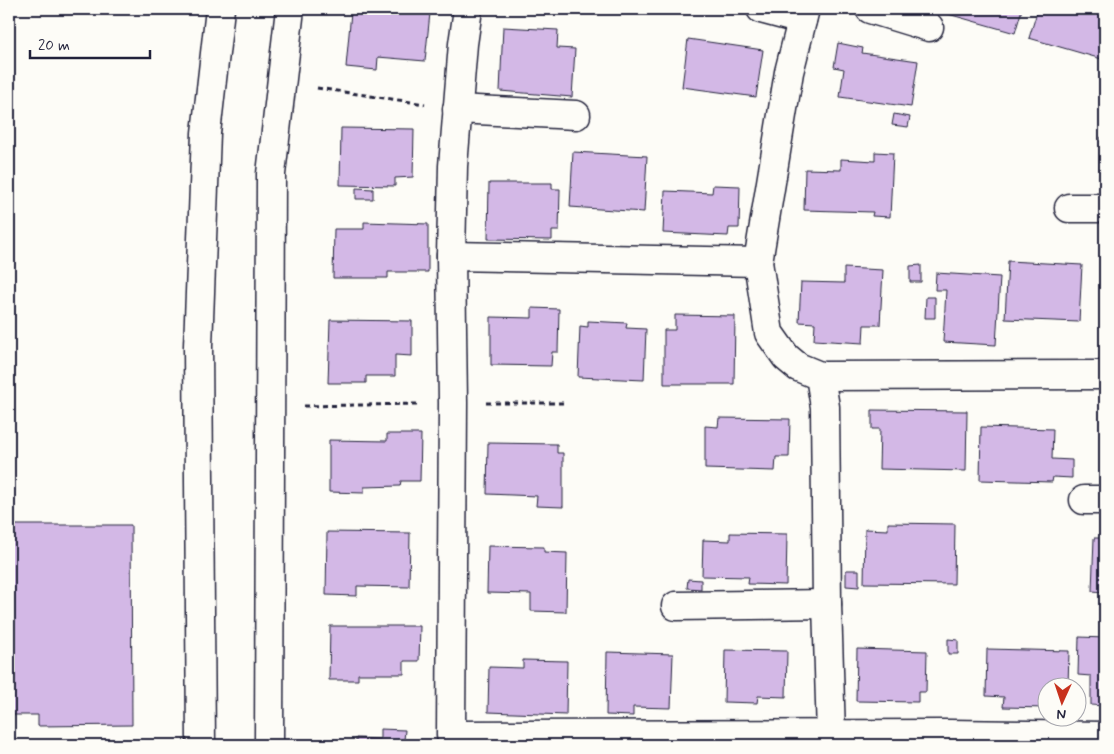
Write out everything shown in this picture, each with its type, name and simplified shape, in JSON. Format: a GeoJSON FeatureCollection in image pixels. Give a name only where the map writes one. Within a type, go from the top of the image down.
{"type":"FeatureCollection","features":[{"type":"Feature","properties":{"kind":"street"},"geometry":{"type":"LineString","coordinates":[[201,745],[198,346],[206,133],[220,9]]}},
{"type":"Feature","properties":{"kind":"street"},"geometry":{"type":"LineString","coordinates":[[269,745],[271,174],[290,9]]}},
{"type":"Feature","properties":{"kind":"street"},"geometry":{"type":"LineString","coordinates":[[468,9],[463,44],[453,166],[451,256],[453,403],[451,735],[831,734],[1105,736]]}},
{"type":"Feature","properties":{"kind":"street"},"geometry":{"type":"LineString","coordinates":[[761,9],[803,15],[789,72],[758,262],[769,333],[786,357],[798,366],[820,376],[1105,375]]}},
{"type":"Feature","properties":{"kind":"street"},"geometry":{"type":"LineString","coordinates":[[870,9],[929,27]]}},
{"type":"Feature","properties":{"kind":"street"},"geometry":{"type":"LineString","coordinates":[[457,109],[576,115]]}},
{"type":"Feature","properties":{"kind":"street"},"geometry":{"type":"LineString","coordinates":[[1069,208],[1105,208]]}},
{"type":"Feature","properties":{"kind":"street"},"geometry":{"type":"LineString","coordinates":[[451,256],[758,262]]}},
{"type":"Feature","properties":{"kind":"street"},"geometry":{"type":"LineString","coordinates":[[820,376],[825,407],[827,604],[831,734]]}},
{"type":"Feature","properties":{"kind":"street"},"geometry":{"type":"LineString","coordinates":[[676,606],[827,604]]}},
{"type":"Feature","properties":{"kind":"path"},"geometry":{"type":"LineString","coordinates":[[315,88],[457,109]]}},
{"type":"Feature","properties":{"kind":"building"},"geometry":{"type":"Polygon","coordinates":[[[381,9],[430,13],[425,61],[378,57],[377,70],[346,67],[351,12],[380,15],[381,9]]]}},
{"type":"Feature","properties":{"kind":"building"},"geometry":{"type":"Polygon","coordinates":[[[935,9],[1022,9],[1015,33],[935,9]]]}},
{"type":"Feature","properties":{"kind":"building"},"geometry":{"type":"Polygon","coordinates":[[[1038,9],[1105,9],[1105,60],[1029,38],[1038,9]]]}},
{"type":"Feature","properties":{"kind":"building"},"geometry":{"type":"Polygon","coordinates":[[[503,27],[558,30],[557,48],[575,49],[572,97],[500,91],[503,27]]]}},
{"type":"Feature","properties":{"kind":"building"},"geometry":{"type":"Polygon","coordinates":[[[688,39],[763,50],[756,97],[682,87],[688,39]]]}},
{"type":"Feature","properties":{"kind":"building"},"geometry":{"type":"Polygon","coordinates":[[[838,43],[863,48],[862,53],[918,61],[911,107],[840,97],[844,69],[834,67],[838,43]]]}},
{"type":"Feature","properties":{"kind":"building"},"geometry":{"type":"Polygon","coordinates":[[[894,114],[910,117],[908,127],[892,125],[894,114]]]}},
{"type":"Feature","properties":{"kind":"building"},"geometry":{"type":"Polygon","coordinates":[[[341,128],[414,129],[413,177],[395,178],[395,186],[340,185],[341,128]]]}},
{"type":"Feature","properties":{"kind":"building"},"geometry":{"type":"Polygon","coordinates":[[[1101,137],[1105,137],[1105,186],[1099,185],[1101,137]]]}},
{"type":"Feature","properties":{"kind":"building"},"geometry":{"type":"Polygon","coordinates":[[[573,152],[647,156],[644,212],[570,207],[573,152]]]}},
{"type":"Feature","properties":{"kind":"building"},"geometry":{"type":"Polygon","coordinates":[[[875,152],[893,153],[890,217],[872,216],[873,212],[804,210],[805,169],[841,170],[841,159],[875,161],[875,152]]]}},
{"type":"Feature","properties":{"kind":"building"},"geometry":{"type":"Polygon","coordinates":[[[489,183],[552,183],[552,189],[560,189],[559,231],[552,231],[552,240],[488,239],[489,183]]]}},
{"type":"Feature","properties":{"kind":"building"},"geometry":{"type":"Polygon","coordinates":[[[713,185],[740,186],[739,228],[729,228],[728,236],[663,233],[665,191],[712,193],[713,185]]]}},
{"type":"Feature","properties":{"kind":"building"},"geometry":{"type":"Polygon","coordinates":[[[356,188],[373,189],[373,199],[356,199],[356,188]]]}},
{"type":"Feature","properties":{"kind":"building"},"geometry":{"type":"Polygon","coordinates":[[[364,222],[428,224],[428,272],[388,272],[388,278],[333,278],[334,229],[364,229],[364,222]]]}},
{"type":"Feature","properties":{"kind":"building"},"geometry":{"type":"Polygon","coordinates":[[[1008,261],[1082,265],[1079,322],[1005,319],[1008,261]]]}},
{"type":"Feature","properties":{"kind":"building"},"geometry":{"type":"Polygon","coordinates":[[[921,265],[921,282],[910,282],[910,266],[921,265]]]}},
{"type":"Feature","properties":{"kind":"building"},"geometry":{"type":"Polygon","coordinates":[[[844,268],[883,270],[880,325],[864,325],[863,343],[814,340],[815,323],[799,322],[801,282],[844,283],[844,268]]]}},
{"type":"Feature","properties":{"kind":"building"},"geometry":{"type":"Polygon","coordinates":[[[936,273],[1000,277],[996,345],[943,342],[946,290],[935,290],[936,273]]]}},
{"type":"Feature","properties":{"kind":"building"},"geometry":{"type":"Polygon","coordinates":[[[926,297],[935,297],[935,318],[925,318],[926,297]]]}},
{"type":"Feature","properties":{"kind":"building"},"geometry":{"type":"Polygon","coordinates":[[[532,308],[559,309],[558,352],[552,352],[551,366],[491,365],[491,317],[532,318],[532,308]]]}},
{"type":"Feature","properties":{"kind":"building"},"geometry":{"type":"Polygon","coordinates":[[[675,315],[735,316],[734,384],[664,384],[664,330],[675,330],[675,315]]]}},
{"type":"Feature","properties":{"kind":"building"},"geometry":{"type":"Polygon","coordinates":[[[330,320],[412,321],[412,356],[395,355],[395,376],[366,376],[366,383],[328,383],[330,320]]]}},
{"type":"Feature","properties":{"kind":"building"},"geometry":{"type":"Polygon","coordinates":[[[588,321],[627,323],[626,328],[646,329],[644,380],[578,377],[580,326],[588,327],[588,321]]]}},
{"type":"Feature","properties":{"kind":"building"},"geometry":{"type":"Polygon","coordinates":[[[872,410],[967,411],[966,471],[879,469],[880,429],[872,429],[872,410]]]}},
{"type":"Feature","properties":{"kind":"building"},"geometry":{"type":"Polygon","coordinates":[[[719,418],[790,419],[789,457],[776,457],[775,471],[705,469],[705,426],[718,427],[719,418]]]}},
{"type":"Feature","properties":{"kind":"building"},"geometry":{"type":"Polygon","coordinates":[[[981,427],[1053,429],[1052,459],[1072,460],[1072,478],[1053,477],[1052,482],[980,480],[981,427]]]}},
{"type":"Feature","properties":{"kind":"building"},"geometry":{"type":"Polygon","coordinates":[[[387,434],[421,434],[420,481],[401,481],[400,486],[364,487],[364,493],[329,492],[329,440],[387,441],[387,434]]]}},
{"type":"Feature","properties":{"kind":"building"},"geometry":{"type":"Polygon","coordinates":[[[488,443],[557,444],[557,453],[563,453],[563,507],[536,506],[537,496],[487,494],[488,443]]]}},
{"type":"Feature","properties":{"kind":"building"},"geometry":{"type":"Polygon","coordinates":[[[888,523],[955,524],[954,584],[864,583],[865,529],[888,530],[888,523]]]}},
{"type":"Feature","properties":{"kind":"building"},"geometry":{"type":"Polygon","coordinates":[[[9,525],[131,525],[132,725],[38,726],[38,715],[9,715],[9,525]]]}},
{"type":"Feature","properties":{"kind":"building"},"geometry":{"type":"Polygon","coordinates":[[[327,532],[410,533],[409,587],[357,586],[357,596],[326,595],[327,532]]]}},
{"type":"Feature","properties":{"kind":"building"},"geometry":{"type":"Polygon","coordinates":[[[730,533],[787,534],[786,585],[748,584],[749,577],[702,576],[703,540],[730,541],[730,533]]]}},
{"type":"Feature","properties":{"kind":"building"},"geometry":{"type":"Polygon","coordinates":[[[1094,538],[1105,538],[1105,592],[1092,591],[1094,538]]]}},
{"type":"Feature","properties":{"kind":"building"},"geometry":{"type":"Polygon","coordinates":[[[488,546],[544,547],[544,552],[567,553],[566,612],[531,611],[531,594],[487,593],[488,546]]]}},
{"type":"Feature","properties":{"kind":"building"},"geometry":{"type":"Polygon","coordinates":[[[846,570],[859,570],[859,587],[846,586],[846,570]]]}},
{"type":"Feature","properties":{"kind":"building"},"geometry":{"type":"Polygon","coordinates":[[[688,579],[701,580],[701,589],[687,588],[688,579]]]}},
{"type":"Feature","properties":{"kind":"building"},"geometry":{"type":"Polygon","coordinates":[[[330,626],[420,626],[419,661],[404,661],[404,674],[358,674],[358,680],[329,680],[330,626]]]}},
{"type":"Feature","properties":{"kind":"building"},"geometry":{"type":"Polygon","coordinates":[[[1079,637],[1105,638],[1105,706],[1091,705],[1091,676],[1078,675],[1079,637]]]}},
{"type":"Feature","properties":{"kind":"building"},"geometry":{"type":"Polygon","coordinates":[[[948,639],[958,640],[958,654],[948,654],[948,639]]]}},
{"type":"Feature","properties":{"kind":"building"},"geometry":{"type":"Polygon","coordinates":[[[857,649],[927,651],[926,692],[918,692],[918,702],[856,701],[857,649]]]}},
{"type":"Feature","properties":{"kind":"building"},"geometry":{"type":"Polygon","coordinates":[[[987,649],[1069,651],[1068,676],[1036,676],[1036,708],[1003,707],[1004,697],[986,696],[987,649]]]}},
{"type":"Feature","properties":{"kind":"building"},"geometry":{"type":"Polygon","coordinates":[[[725,650],[787,651],[786,697],[758,696],[757,703],[724,702],[725,650]]]}},
{"type":"Feature","properties":{"kind":"building"},"geometry":{"type":"Polygon","coordinates":[[[607,652],[673,654],[671,708],[633,707],[633,716],[606,715],[607,652]]]}},
{"type":"Feature","properties":{"kind":"building"},"geometry":{"type":"Polygon","coordinates":[[[523,660],[567,661],[566,715],[488,712],[489,667],[523,668],[523,660]]]}},
{"type":"Feature","properties":{"kind":"building"},"geometry":{"type":"Polygon","coordinates":[[[380,729],[405,730],[404,740],[431,740],[430,745],[356,745],[356,738],[380,739],[380,729]]]}}]}
